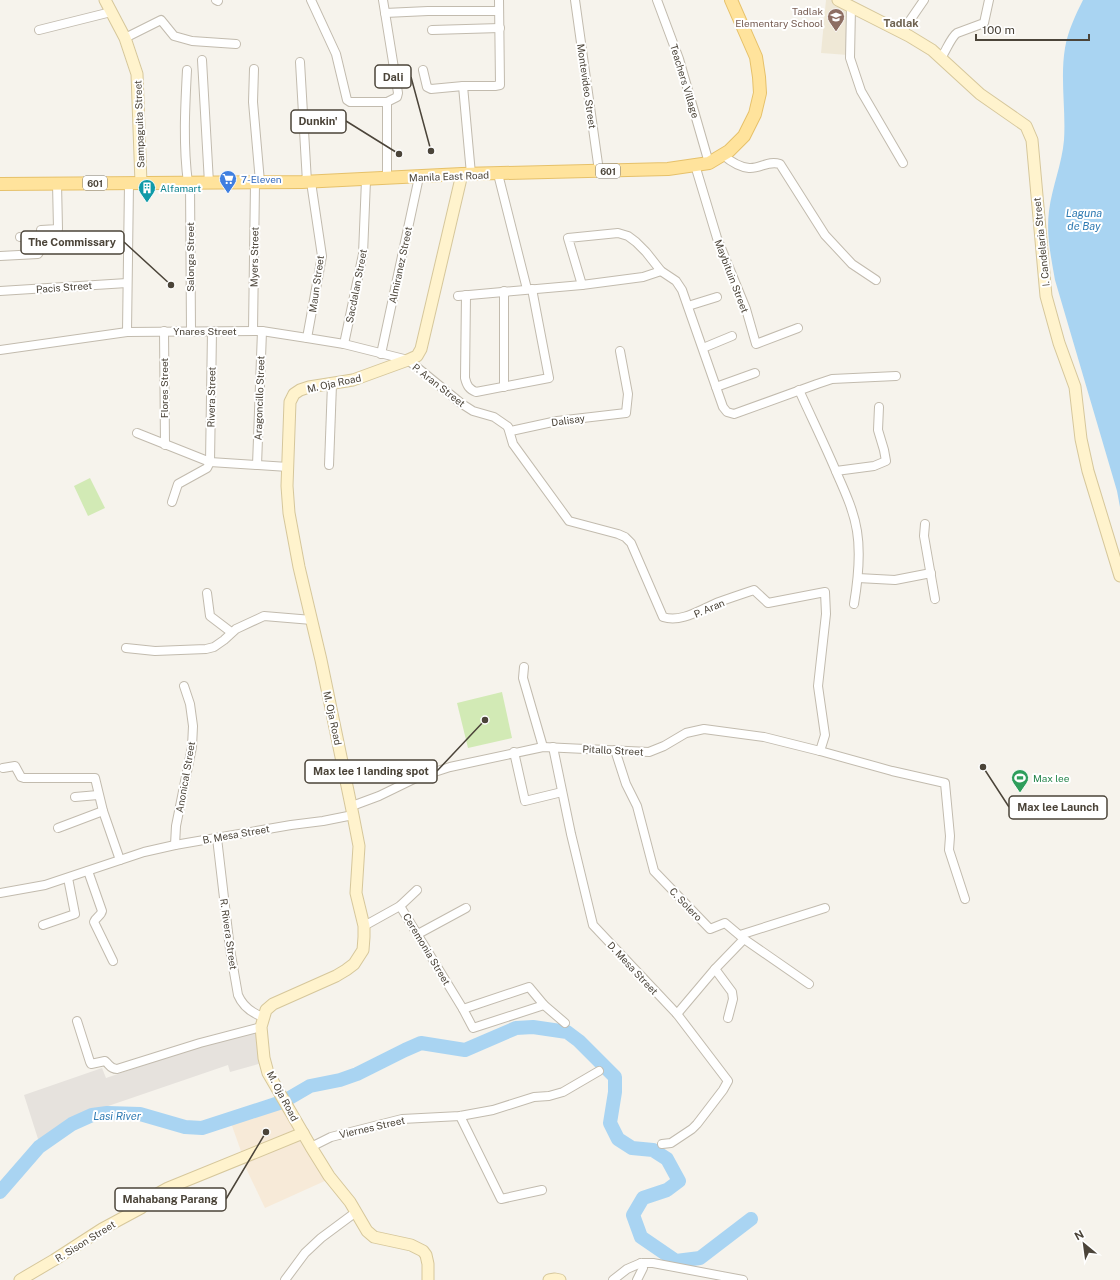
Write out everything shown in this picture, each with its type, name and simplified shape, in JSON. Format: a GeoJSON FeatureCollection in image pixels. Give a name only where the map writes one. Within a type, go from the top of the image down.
{"type":"FeatureCollection","features":[{"type":"Feature","properties":{"kind":"main road","name":"Manila East Road"},"geometry":{"type":"LineString","coordinates":[[0,184],[309,182],[466,174],[668,169],[709,162],[729,151],[744,136],[755,114],[760,93],[756,57],[731,0]]}},
{"type":"Feature","properties":{"kind":"street","name":"Sampaguita Street"},"geometry":{"type":"LineString","coordinates":[[105,0],[125,38],[137,74],[135,183]]}},
{"type":"Feature","properties":{"kind":"street"},"geometry":{"type":"LineString","coordinates":[[311,0],[336,54],[347,100],[350,102],[387,102],[397,97],[398,93],[383,0]]}},
{"type":"Feature","properties":{"kind":"street"},"geometry":{"type":"LineString","coordinates":[[423,70],[427,87],[431,89],[500,85],[499,0]]}},
{"type":"Feature","properties":{"kind":"street","name":"Montevideo Street"},"geometry":{"type":"LineString","coordinates":[[575,0],[599,171]]}},
{"type":"Feature","properties":{"kind":"street","name":"Teachers Village"},"geometry":{"type":"LineString","coordinates":[[657,0],[679,59],[709,162]]}},
{"type":"Feature","properties":{"kind":"street","name":"I. Candelaria Street"},"geometry":{"type":"LineString","coordinates":[[838,0],[902,32],[932,50],[980,94],[1026,126],[1032,140],[1046,296],[1059,343],[1075,387],[1081,439],[1088,471],[1120,576]]}},
{"type":"Feature","properties":{"kind":"street"},"geometry":{"type":"LineString","coordinates":[[902,32],[924,0]]}},
{"type":"Feature","properties":{"kind":"street"},"geometry":{"type":"LineString","coordinates":[[941,58],[949,46],[953,36],[957,33],[984,23],[989,0]]}},
{"type":"Feature","properties":{"kind":"street"},"geometry":{"type":"LineString","coordinates":[[850,7],[850,58],[861,91],[903,163]]}},
{"type":"Feature","properties":{"kind":"street"},"geometry":{"type":"LineString","coordinates":[[384,13],[428,11],[499,11]]}},
{"type":"Feature","properties":{"kind":"street"},"geometry":{"type":"LineString","coordinates":[[39,30],[111,12]]}},
{"type":"Feature","properties":{"kind":"street"},"geometry":{"type":"LineString","coordinates":[[125,38],[161,20],[174,36],[192,41],[236,44]]}},
{"type":"Feature","properties":{"kind":"street"},"geometry":{"type":"LineString","coordinates":[[432,30],[500,28]]}},
{"type":"Feature","properties":{"kind":"street"},"geometry":{"type":"LineString","coordinates":[[202,60],[209,183]]}},
{"type":"Feature","properties":{"kind":"street","name":"Maun Street"},"geometry":{"type":"LineString","coordinates":[[300,62],[309,182],[322,256],[308,338]]}},
{"type":"Feature","properties":{"kind":"street","name":"Myers Street"},"geometry":{"type":"LineString","coordinates":[[254,69],[253,102],[258,183],[258,331]]}},
{"type":"Feature","properties":{"kind":"street","name":"Salonga Street"},"geometry":{"type":"LineString","coordinates":[[187,70],[185,127],[186,164],[189,183],[190,331]]}},
{"type":"Feature","properties":{"kind":"street"},"geometry":{"type":"LineString","coordinates":[[463,86],[466,174]]}},
{"type":"Feature","properties":{"kind":"street"},"geometry":{"type":"LineString","coordinates":[[387,102],[387,178]]}},
{"type":"Feature","properties":{"kind":"street"},"geometry":{"type":"LineString","coordinates":[[722,155],[734,164],[749,168],[773,162],[780,164],[825,234],[852,264],[876,280]]}},
{"type":"Feature","properties":{"kind":"street","name":"Maybituin Street"},"geometry":{"type":"LineString","coordinates":[[695,165],[717,238],[746,309],[756,344],[798,328]]}},
{"type":"Feature","properties":{"kind":"street","name":"M. Oja Road"},"geometry":{"type":"LineString","coordinates":[[428,1280],[428,1264],[426,1255],[423,1251],[411,1245],[374,1237],[367,1231],[350,1202],[329,1176],[268,1073],[264,1058],[262,1022],[266,1010],[273,1004],[336,976],[354,964],[363,950],[364,926],[356,893],[359,846],[353,810],[299,567],[289,513],[287,496],[289,407],[294,394],[300,390],[309,387],[353,380],[417,356],[421,349],[466,174]]}},
{"type":"Feature","properties":{"kind":"street"},"geometry":{"type":"LineString","coordinates":[[498,174],[529,289],[549,378],[476,392],[471,390],[467,385],[465,378],[462,295],[504,292],[529,289],[582,285],[643,277],[661,271]]}},
{"type":"Feature","properties":{"kind":"street","name":"Almiranez Street"},"geometry":{"type":"LineString","coordinates":[[382,354],[419,177]]}},
{"type":"Feature","properties":{"kind":"street","name":"Sacdalan Street"},"geometry":{"type":"LineString","coordinates":[[344,344],[363,254],[366,180]]}},
{"type":"Feature","properties":{"kind":"street"},"geometry":{"type":"LineString","coordinates":[[20,237],[58,230],[57,183]]}},
{"type":"Feature","properties":{"kind":"street"},"geometry":{"type":"LineString","coordinates":[[127,332],[127,282],[135,183]]}},
{"type":"Feature","properties":{"kind":"street"},"geometry":{"type":"LineString","coordinates":[[0,256],[38,254],[41,249],[41,233]]}},
{"type":"Feature","properties":{"kind":"street"},"geometry":{"type":"LineString","coordinates":[[582,285],[568,238],[618,233],[628,236],[636,242],[661,271],[676,281],[682,290],[722,406],[727,412],[734,414],[832,379],[896,376]]}},
{"type":"Feature","properties":{"kind":"street","name":"Pacis Street"},"geometry":{"type":"LineString","coordinates":[[0,290],[127,282]]}},
{"type":"Feature","properties":{"kind":"street"},"geometry":{"type":"LineString","coordinates":[[504,292],[504,387]]}},
{"type":"Feature","properties":{"kind":"street"},"geometry":{"type":"LineString","coordinates":[[688,306],[718,297]]}},
{"type":"Feature","properties":{"kind":"street","name":"Flores Street"},"geometry":{"type":"LineString","coordinates":[[164,331],[165,445]]}},
{"type":"Feature","properties":{"kind":"street","name":"Rivera Street"},"geometry":{"type":"LineString","coordinates":[[210,462],[212,331]]}},
{"type":"Feature","properties":{"kind":"street","name":"Ynares Street"},"geometry":{"type":"LineString","coordinates":[[0,350],[127,332],[258,331],[344,344],[408,360]]}},
{"type":"Feature","properties":{"kind":"street","name":"Aragoncillo Street"},"geometry":{"type":"LineString","coordinates":[[257,465],[258,331]]}},
{"type":"Feature","properties":{"kind":"street"},"geometry":{"type":"LineString","coordinates":[[702,348],[732,336]]}},
{"type":"Feature","properties":{"kind":"street","name":"Dalisay"},"geometry":{"type":"LineString","coordinates":[[509,429],[626,412],[628,394],[620,351]]}},
{"type":"Feature","properties":{"kind":"street","name":"P. Aran Street"},"geometry":{"type":"LineString","coordinates":[[408,360],[462,404],[479,413],[494,417],[509,429]]}},
{"type":"Feature","properties":{"kind":"street"},"geometry":{"type":"LineString","coordinates":[[716,387],[754,373]]}},
{"type":"Feature","properties":{"kind":"street"},"geometry":{"type":"LineString","coordinates":[[329,465],[332,384]]}},
{"type":"Feature","properties":{"kind":"street"},"geometry":{"type":"LineString","coordinates":[[800,390],[847,498],[857,531],[859,549],[858,578],[854,604]]}},
{"type":"Feature","properties":{"kind":"street"},"geometry":{"type":"LineString","coordinates":[[836,471],[874,466],[886,461],[878,430],[879,407]]}},
{"type":"Feature","properties":{"kind":"street","name":"P. Aran"},"geometry":{"type":"LineString","coordinates":[[509,429],[513,444],[569,521],[582,526],[618,534],[625,537],[631,543],[663,617],[668,619],[689,616],[717,603],[754,590],[768,603],[824,592],[826,614],[818,686],[825,735],[820,751]]}},
{"type":"Feature","properties":{"kind":"street"},"geometry":{"type":"LineString","coordinates":[[137,433],[210,462],[288,467]]}},
{"type":"Feature","properties":{"kind":"street"},"geometry":{"type":"LineString","coordinates":[[172,502],[178,484],[207,468],[210,462]]}},
{"type":"Feature","properties":{"kind":"street"},"geometry":{"type":"LineString","coordinates":[[925,524],[924,536],[935,599]]}},
{"type":"Feature","properties":{"kind":"street"},"geometry":{"type":"LineString","coordinates":[[858,578],[895,580],[931,573]]}},
{"type":"Feature","properties":{"kind":"street"},"geometry":{"type":"LineString","coordinates":[[207,594],[210,616],[231,632]]}},
{"type":"Feature","properties":{"kind":"street"},"geometry":{"type":"LineString","coordinates":[[126,648],[155,651],[206,649],[220,644],[231,632],[264,616],[312,620]]}},
{"type":"Feature","properties":{"kind":"street"},"geometry":{"type":"LineString","coordinates":[[524,667],[523,678],[543,747]]}},
{"type":"Feature","properties":{"kind":"street","name":"Anonical Street"},"geometry":{"type":"LineString","coordinates":[[175,845],[176,826],[192,747],[193,726],[190,704],[184,686]]}},
{"type":"Feature","properties":{"kind":"street","name":"Pitallo Street"},"geometry":{"type":"LineString","coordinates":[[353,810],[416,778],[450,767],[514,752],[543,747],[553,747],[649,752],[664,746],[686,733],[704,729],[764,737],[820,751],[892,772],[945,783],[950,836],[949,850],[965,900]]}},
{"type":"Feature","properties":{"kind":"street","name":"D. Mesa Street"},"geometry":{"type":"LineString","coordinates":[[553,747],[593,925],[677,1014],[728,1081],[723,1090],[692,1129],[671,1143],[662,1144]]}},
{"type":"Feature","properties":{"kind":"street","name":"C. Solero"},"geometry":{"type":"LineString","coordinates":[[615,750],[626,784],[637,806],[654,871],[710,929],[716,928],[725,923],[742,937]]}},
{"type":"Feature","properties":{"kind":"street"},"geometry":{"type":"LineString","coordinates":[[514,752],[526,801],[562,792]]}},
{"type":"Feature","properties":{"kind":"street"},"geometry":{"type":"LineString","coordinates":[[3,768],[15,766],[20,777],[24,778],[94,778],[103,811],[120,860]]}},
{"type":"Feature","properties":{"kind":"street"},"geometry":{"type":"LineString","coordinates":[[75,797],[98,795]]}},
{"type":"Feature","properties":{"kind":"street","name":"B. Mesa Street"},"geometry":{"type":"LineString","coordinates":[[0,893],[45,885],[144,852],[175,845],[323,821],[353,810]]}},
{"type":"Feature","properties":{"kind":"street"},"geometry":{"type":"LineString","coordinates":[[58,828],[103,811]]}},
{"type":"Feature","properties":{"kind":"street","name":"R. Rivera Street"},"geometry":{"type":"LineString","coordinates":[[217,838],[230,949],[238,995],[240,1000],[247,1008],[262,1022]]}},
{"type":"Feature","properties":{"kind":"street"},"geometry":{"type":"LineString","coordinates":[[88,871],[102,911],[94,922],[113,961]]}},
{"type":"Feature","properties":{"kind":"street"},"geometry":{"type":"LineString","coordinates":[[43,925],[75,914],[68,878]]}},
{"type":"Feature","properties":{"kind":"street"},"geometry":{"type":"LineString","coordinates":[[400,906],[417,890]]}},
{"type":"Feature","properties":{"kind":"street","name":"Ceremonia Street"},"geometry":{"type":"LineString","coordinates":[[364,926],[400,906],[473,1028],[544,1005]]}},
{"type":"Feature","properties":{"kind":"street"},"geometry":{"type":"LineString","coordinates":[[418,934],[466,908]]}},
{"type":"Feature","properties":{"kind":"street"},"geometry":{"type":"LineString","coordinates":[[677,1014],[742,937],[825,908]]}},
{"type":"Feature","properties":{"kind":"street"},"geometry":{"type":"LineString","coordinates":[[742,937],[809,984]]}},
{"type":"Feature","properties":{"kind":"street"},"geometry":{"type":"LineString","coordinates":[[715,969],[732,992],[733,999],[728,1018]]}},
{"type":"Feature","properties":{"kind":"street"},"geometry":{"type":"LineString","coordinates":[[463,1009],[529,987],[544,1005],[565,1023]]}},
{"type":"Feature","properties":{"kind":"street"},"geometry":{"type":"LineString","coordinates":[[77,1021],[90,1062],[94,1064],[105,1061],[110,1068],[113,1069],[200,1043],[262,1022]]}},
{"type":"Feature","properties":{"kind":"street","name":"Viernes Street"},"geometry":{"type":"LineString","coordinates":[[311,1147],[331,1137],[402,1119],[460,1116],[493,1110],[534,1097],[549,1096],[562,1092],[600,1072]]}},
{"type":"Feature","properties":{"kind":"street"},"geometry":{"type":"LineString","coordinates":[[460,1116],[501,1199],[542,1190]]}},
{"type":"Feature","properties":{"kind":"street","name":"R. Sison Street"},"geometry":{"type":"LineString","coordinates":[[20,1280],[102,1229],[141,1208],[159,1193],[168,1188],[303,1133]]}},
{"type":"Feature","properties":{"kind":"street"},"geometry":{"type":"LineString","coordinates":[[285,1280],[306,1253],[321,1238],[356,1212]]}},
{"type":"Feature","properties":{"kind":"street"},"geometry":{"type":"LineString","coordinates":[[614,1280],[627,1269],[640,1263],[653,1263],[743,1280]]}},
{"type":"Feature","properties":{"kind":"street"},"geometry":{"type":"LineString","coordinates":[[637,1280],[643,1268],[640,1263]]}},
{"type":"Feature","properties":{"kind":"street"},"geometry":{"type":"LineString","coordinates":[[549,1280],[560,1280]]}},
{"type":"Feature","properties":{"kind":"shaded area","name":"Tadlak Elementary School"},"geometry":{"type":"Polygon","coordinates":[[[826,0],[833,0],[849,10],[848,55],[821,53],[826,0]]]}},
{"type":"Feature","properties":{"kind":"shaded area"},"geometry":{"type":"Polygon","coordinates":[[[257,1030],[262,1063],[230,1072],[228,1065],[79,1116],[69,1121],[39,1142],[24,1095],[102,1068],[106,1078],[201,1046],[257,1030]]]}},
{"type":"Feature","properties":{"kind":"shaded area"},"geometry":{"type":"Polygon","coordinates":[[[284,1106],[296,1133],[242,1154],[231,1123],[284,1106]]]}},
{"type":"Feature","properties":{"kind":"shaded area"},"geometry":{"type":"Polygon","coordinates":[[[301,1138],[327,1180],[265,1208],[243,1162],[301,1138]]]}},
{"type":"Feature","properties":{"kind":"green space"},"geometry":{"type":"Polygon","coordinates":[[[90,478],[105,508],[88,516],[74,486],[90,478]]]}},
{"type":"Feature","properties":{"kind":"green space"},"geometry":{"type":"Polygon","coordinates":[[[502,692],[512,738],[468,748],[457,703],[502,692]]]}},
{"type":"Feature","properties":{"kind":"water","name":"Laguna de Bay"},"geometry":{"type":"Polygon","coordinates":[[[1083,0],[1120,0],[1120,507],[1117,491],[1055,280],[1049,237],[1048,220],[1050,202],[1064,140],[1063,71],[1065,48],[1072,24],[1083,0]]]}},
{"type":"Feature","properties":{"kind":"waterway"},"geometry":{"type":"LineString","coordinates":[[286,1100],[310,1086],[340,1080],[357,1074],[421,1043],[465,1050],[516,1028],[533,1027],[567,1032],[579,1041],[615,1077],[615,1092],[610,1123],[618,1139],[632,1148],[653,1150],[667,1159],[679,1181],[667,1190],[643,1198],[633,1215],[641,1237],[676,1261],[700,1258],[751,1219]]}},
{"type":"Feature","properties":{"kind":"waterway","name":"Lasi River"},"geometry":{"type":"LineString","coordinates":[[0,1192],[39,1147],[72,1124],[92,1115],[107,1113],[140,1114],[185,1127],[202,1128],[282,1102]]}},
{"type":"Feature","properties":{"kind":"place","name":"Tadlak Elementary School"},"geometry":{"type":"Point","coordinates":[836,32]}},
{"type":"Feature","properties":{"kind":"place","name":"Dali"},"geometry":{"type":"Point","coordinates":[431,151]}},
{"type":"Feature","properties":{"kind":"place","name":"Dunkin'"},"geometry":{"type":"Point","coordinates":[399,154]}},
{"type":"Feature","properties":{"kind":"place","name":"7-Eleven"},"geometry":{"type":"Point","coordinates":[228,194]}},
{"type":"Feature","properties":{"kind":"place","name":"Alfamart"},"geometry":{"type":"Point","coordinates":[147,203]}},
{"type":"Feature","properties":{"kind":"place","name":"The Commissary"},"geometry":{"type":"Point","coordinates":[171,285]}},
{"type":"Feature","properties":{"kind":"place","name":"Max lee 1 landing spot"},"geometry":{"type":"Point","coordinates":[485,720]}},
{"type":"Feature","properties":{"kind":"place","name":"Max lee Launch"},"geometry":{"type":"Point","coordinates":[983,767]}},
{"type":"Feature","properties":{"kind":"place","name":"Max lee"},"geometry":{"type":"Point","coordinates":[1020,793]}},
{"type":"Feature","properties":{"kind":"place","name":"Mahabang Parang"},"geometry":{"type":"Point","coordinates":[266,1132]}},
{"type":"Feature","properties":{"kind":"district","name":"Tadlak"},"geometry":{"type":"Point","coordinates":[901,23]}}]}
